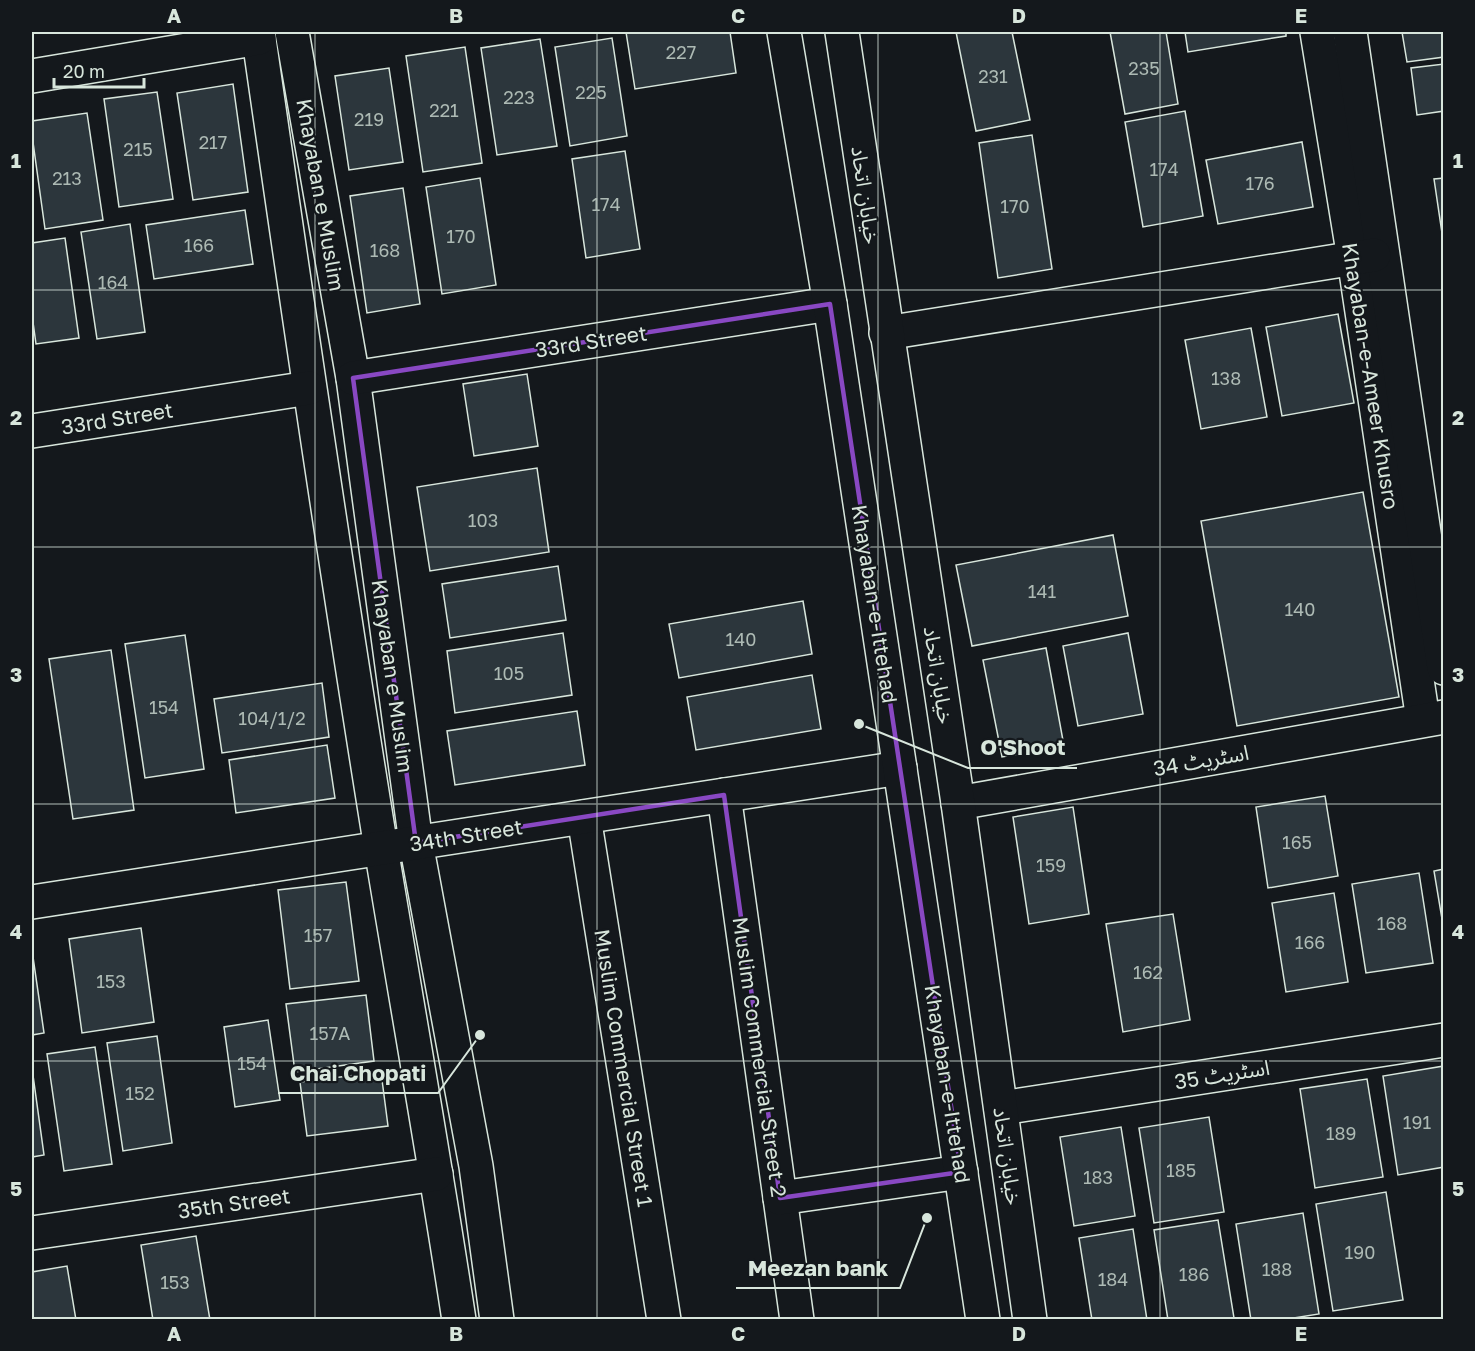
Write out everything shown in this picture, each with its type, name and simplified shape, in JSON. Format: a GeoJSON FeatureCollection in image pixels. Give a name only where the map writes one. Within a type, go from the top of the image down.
{"type":"FeatureCollection","features":[{"type":"Feature","properties":{"kind":"street","name":"Khayaban e Muslim"},"geometry":{"type":"LineString","coordinates":[[292,32],[353,378],[416,843],[476,1166],[495,1309]]}},
{"type":"Feature","properties":{"kind":"street","name":"Khayaban-e-Ittehad"},"geometry":{"type":"LineString","coordinates":[[784,32],[830,304],[983,1320]]}},
{"type":"Feature","properties":{"kind":"street","name":"خیابان اتحاد"},"geometry":{"type":"LineString","coordinates":[[842,32],[958,803],[1030,1320]]}},
{"type":"Feature","properties":{"kind":"street","name":"Khayaban-e-Ameer Khusro"},"geometry":{"type":"LineString","coordinates":[[1317,32],[1347,116]]}},
{"type":"Feature","properties":{"kind":"street","name":"Khayaban-e-Ameer Khusro"},"geometry":{"type":"LineString","coordinates":[[1350,32],[1347,116],[1433,719]]}},
{"type":"Feature","properties":{"kind":"street","name":"Khayaban e Muslim"},"geometry":{"type":"LineString","coordinates":[[258,35],[309,388],[381,848],[458,1312]]}},
{"type":"Feature","properties":{"kind":"street"},"geometry":{"type":"LineString","coordinates":[[32,76],[258,35]]}},
{"type":"Feature","properties":{"kind":"street"},"geometry":{"type":"LineString","coordinates":[[284,211],[323,207]]}},
{"type":"Feature","properties":{"kind":"street"},"geometry":{"type":"LineString","coordinates":[[886,333],[1368,256]]}},
{"type":"Feature","properties":{"kind":"street","name":"Khayaban-e-Ameer Khusro"},"geometry":{"type":"LineString","coordinates":[[1368,256],[1443,668]]}},
{"type":"Feature","properties":{"kind":"street","name":"33rd Street"},"geometry":{"type":"LineString","coordinates":[[353,378],[830,304]]}},
{"type":"Feature","properties":{"kind":"street","name":"33rd Street"},"geometry":{"type":"LineString","coordinates":[[32,431],[309,388]]}},
{"type":"Feature","properties":{"kind":"street"},"geometry":{"type":"LineString","coordinates":[[342,598],[382,593]]}},
{"type":"Feature","properties":{"kind":"street","name":"اسٹریٹ 34"},"geometry":{"type":"LineString","coordinates":[[958,803],[1433,719]]}},
{"type":"Feature","properties":{"kind":"street","name":"34th Street"},"geometry":{"type":"LineString","coordinates":[[32,902],[900,768]]}},
{"type":"Feature","properties":{"kind":"street","name":"Muslim Commercial Street 2"},"geometry":{"type":"LineString","coordinates":[[724,795],[797,1320]]}},
{"type":"Feature","properties":{"kind":"street","name":"Muslim Commercial Street 1"},"geometry":{"type":"LineString","coordinates":[[584,817],[664,1320]]}},
{"type":"Feature","properties":{"kind":"street","name":"اسٹریٹ 35"},"geometry":{"type":"LineString","coordinates":[[1001,1108],[1443,1040]]}},
{"type":"Feature","properties":{"kind":"street"},"geometry":{"type":"LineString","coordinates":[[780,1198],[961,1172]]}},
{"type":"Feature","properties":{"kind":"street","name":"35th Street"},"geometry":{"type":"LineString","coordinates":[[32,1233],[436,1174]]}},
{"type":"Feature","properties":{"kind":"street"},"geometry":{"type":"LineString","coordinates":[[458,1312],[495,1309]]}},
{"type":"Feature","properties":{"kind":"highlighted area"},"geometry":{"type":"Polygon","coordinates":[[[830,304],[961,1172],[780,1198],[724,795],[416,843],[353,378],[830,304]]]}},
{"type":"Feature","properties":{"kind":"building"},"geometry":{"type":"Polygon","coordinates":[[[626,32],[730,32],[736,73],[635,89],[626,32]]]}},
{"type":"Feature","properties":{"kind":"building"},"geometry":{"type":"Polygon","coordinates":[[[956,32],[1012,32],[1030,120],[976,131],[956,32]]]}},
{"type":"Feature","properties":{"kind":"building"},"geometry":{"type":"Polygon","coordinates":[[[1110,32],[1166,32],[1178,104],[1125,114],[1110,32]]]}},
{"type":"Feature","properties":{"kind":"building"},"geometry":{"type":"Polygon","coordinates":[[[1185,32],[1286,32],[1286,36],[1188,52],[1185,32]]]}},
{"type":"Feature","properties":{"kind":"building"},"geometry":{"type":"Polygon","coordinates":[[[1402,32],[1444,32],[1444,57],[1407,62],[1402,32]]]}},
{"type":"Feature","properties":{"kind":"building"},"geometry":{"type":"Polygon","coordinates":[[[612,38],[627,136],[570,146],[555,47],[612,38]]]}},
{"type":"Feature","properties":{"kind":"building"},"geometry":{"type":"Polygon","coordinates":[[[540,39],[557,146],[497,155],[481,48],[540,39]]]}},
{"type":"Feature","properties":{"kind":"building"},"geometry":{"type":"Polygon","coordinates":[[[465,47],[482,163],[423,172],[406,56],[465,47]]]}},
{"type":"Feature","properties":{"kind":"building"},"geometry":{"type":"Polygon","coordinates":[[[1444,64],[1444,111],[1417,115],[1411,68],[1444,64]]]}},
{"type":"Feature","properties":{"kind":"building"},"geometry":{"type":"Polygon","coordinates":[[[389,68],[403,162],[349,170],[335,76],[389,68]]]}},
{"type":"Feature","properties":{"kind":"building"},"geometry":{"type":"Polygon","coordinates":[[[233,84],[248,192],[193,200],[177,93],[233,84]]]}},
{"type":"Feature","properties":{"kind":"building"},"geometry":{"type":"Polygon","coordinates":[[[157,92],[173,199],[119,207],[104,99],[157,92]]]}},
{"type":"Feature","properties":{"kind":"building"},"geometry":{"type":"Polygon","coordinates":[[[1185,111],[1203,216],[1143,227],[1125,122],[1185,111]]]}},
{"type":"Feature","properties":{"kind":"building"},"geometry":{"type":"Polygon","coordinates":[[[87,113],[103,220],[45,229],[32,121],[87,113]]]}},
{"type":"Feature","properties":{"kind":"building"},"geometry":{"type":"Polygon","coordinates":[[[1032,135],[1052,269],[998,278],[979,143],[1032,135]]]}},
{"type":"Feature","properties":{"kind":"building"},"geometry":{"type":"Polygon","coordinates":[[[1302,142],[1313,207],[1218,224],[1206,160],[1302,142]]]}},
{"type":"Feature","properties":{"kind":"building"},"geometry":{"type":"Polygon","coordinates":[[[625,151],[640,249],[586,258],[572,159],[625,151]]]}},
{"type":"Feature","properties":{"kind":"building"},"geometry":{"type":"Polygon","coordinates":[[[480,178],[496,285],[442,294],[426,187],[480,178]]]}},
{"type":"Feature","properties":{"kind":"building"},"geometry":{"type":"Polygon","coordinates":[[[1444,178],[1444,232],[1442,233],[1434,179],[1444,178]]]}},
{"type":"Feature","properties":{"kind":"building"},"geometry":{"type":"Polygon","coordinates":[[[403,188],[420,304],[367,313],[350,196],[403,188]]]}},
{"type":"Feature","properties":{"kind":"building"},"geometry":{"type":"Polygon","coordinates":[[[245,210],[253,264],[154,279],[146,225],[245,210]]]}},
{"type":"Feature","properties":{"kind":"building"},"geometry":{"type":"Polygon","coordinates":[[[130,224],[145,332],[97,339],[81,232],[130,224]]]}},
{"type":"Feature","properties":{"kind":"building"},"geometry":{"type":"Polygon","coordinates":[[[65,238],[79,338],[36,344],[32,315],[32,243],[65,238]]]}},
{"type":"Feature","properties":{"kind":"building"},"geometry":{"type":"Polygon","coordinates":[[[1338,314],[1354,403],[1282,416],[1266,327],[1338,314]]]}},
{"type":"Feature","properties":{"kind":"building"},"geometry":{"type":"Polygon","coordinates":[[[1251,328],[1267,417],[1201,429],[1185,340],[1251,328]]]}},
{"type":"Feature","properties":{"kind":"building"},"geometry":{"type":"Polygon","coordinates":[[[527,374],[538,446],[474,456],[463,384],[527,374]]]}},
{"type":"Feature","properties":{"kind":"building"},"geometry":{"type":"Polygon","coordinates":[[[537,468],[549,552],[430,571],[417,487],[537,468]]]}},
{"type":"Feature","properties":{"kind":"building"},"geometry":{"type":"Polygon","coordinates":[[[1363,492],[1399,697],[1237,726],[1201,521],[1363,492]]]}},
{"type":"Feature","properties":{"kind":"building"},"geometry":{"type":"Polygon","coordinates":[[[1113,535],[1128,616],[972,646],[956,565],[1113,535]]]}},
{"type":"Feature","properties":{"kind":"building"},"geometry":{"type":"Polygon","coordinates":[[[558,566],[566,620],[450,638],[442,584],[558,566]]]}},
{"type":"Feature","properties":{"kind":"building"},"geometry":{"type":"Polygon","coordinates":[[[803,601],[812,654],[679,678],[669,624],[803,601]]]}},
{"type":"Feature","properties":{"kind":"building"},"geometry":{"type":"Polygon","coordinates":[[[563,633],[572,695],[455,713],[447,651],[563,633]]]}},
{"type":"Feature","properties":{"kind":"building"},"geometry":{"type":"Polygon","coordinates":[[[1128,633],[1143,714],[1078,726],[1063,646],[1128,633]]]}},
{"type":"Feature","properties":{"kind":"building"},"geometry":{"type":"Polygon","coordinates":[[[185,635],[204,769],[145,778],[125,644],[185,635]]]}},
{"type":"Feature","properties":{"kind":"building"},"geometry":{"type":"Polygon","coordinates":[[[1046,648],[1064,746],[1002,757],[983,660],[1046,648]]]}},
{"type":"Feature","properties":{"kind":"building"},"geometry":{"type":"Polygon","coordinates":[[[111,650],[134,810],[73,819],[49,659],[111,650]]]}},
{"type":"Feature","properties":{"kind":"building"},"geometry":{"type":"Polygon","coordinates":[[[812,675],[821,729],[696,750],[687,697],[812,675]]]}},
{"type":"Feature","properties":{"kind":"building"},"geometry":{"type":"Polygon","coordinates":[[[322,683],[329,737],[222,753],[214,699],[322,683]]]}},
{"type":"Feature","properties":{"kind":"building"},"geometry":{"type":"Polygon","coordinates":[[[577,711],[585,765],[455,785],[447,731],[577,711]]]}},
{"type":"Feature","properties":{"kind":"building"},"geometry":{"type":"Polygon","coordinates":[[[327,745],[335,798],[236,813],[229,760],[327,745]]]}},
{"type":"Feature","properties":{"kind":"building"},"geometry":{"type":"Polygon","coordinates":[[[1325,796],[1338,876],[1268,888],[1256,807],[1325,796]]]}},
{"type":"Feature","properties":{"kind":"building"},"geometry":{"type":"Polygon","coordinates":[[[1073,807],[1089,914],[1029,924],[1013,817],[1073,807]]]}},
{"type":"Feature","properties":{"kind":"building"},"geometry":{"type":"Polygon","coordinates":[[[1444,869],[1444,931],[1434,871],[1444,869]]]}},
{"type":"Feature","properties":{"kind":"building"},"geometry":{"type":"Polygon","coordinates":[[[1419,873],[1433,963],[1366,973],[1352,884],[1419,873]]]}},
{"type":"Feature","properties":{"kind":"building"},"geometry":{"type":"Polygon","coordinates":[[[346,882],[359,981],[290,989],[278,890],[346,882]]]}},
{"type":"Feature","properties":{"kind":"building"},"geometry":{"type":"Polygon","coordinates":[[[1334,893],[1348,982],[1286,992],[1272,903],[1334,893]]]}},
{"type":"Feature","properties":{"kind":"building"},"geometry":{"type":"Polygon","coordinates":[[[1173,914],[1190,1020],[1123,1032],[1106,924],[1173,914]]]}},
{"type":"Feature","properties":{"kind":"building"},"geometry":{"type":"Polygon","coordinates":[[[141,928],[154,1022],[82,1033],[69,939],[141,928]]]}},
{"type":"Feature","properties":{"kind":"building"},"geometry":{"type":"Polygon","coordinates":[[[32,950],[44,1033],[32,1035],[32,950]]]}},
{"type":"Feature","properties":{"kind":"building"},"geometry":{"type":"Polygon","coordinates":[[[366,995],[374,1061],[295,1072],[286,1004],[366,995]]]}},
{"type":"Feature","properties":{"kind":"building"},"geometry":{"type":"Polygon","coordinates":[[[268,1020],[280,1100],[235,1107],[224,1027],[268,1020]]]}},
{"type":"Feature","properties":{"kind":"building"},"geometry":{"type":"Polygon","coordinates":[[[157,1036],[172,1143],[123,1151],[107,1043],[157,1036]]]}},
{"type":"Feature","properties":{"kind":"building"},"geometry":{"type":"Polygon","coordinates":[[[95,1047],[112,1164],[64,1171],[47,1054],[95,1047]]]}},
{"type":"Feature","properties":{"kind":"building"},"geometry":{"type":"Polygon","coordinates":[[[1444,1066],[1444,1167],[1398,1175],[1383,1076],[1444,1066]]]}},
{"type":"Feature","properties":{"kind":"building"},"geometry":{"type":"Polygon","coordinates":[[[32,1068],[44,1155],[32,1157],[32,1068]]]}},
{"type":"Feature","properties":{"kind":"building"},"geometry":{"type":"Polygon","coordinates":[[[381,1072],[388,1126],[307,1136],[300,1082],[381,1072]]]}},
{"type":"Feature","properties":{"kind":"building"},"geometry":{"type":"Polygon","coordinates":[[[1367,1079],[1383,1177],[1315,1188],[1300,1089],[1367,1079]]]}},
{"type":"Feature","properties":{"kind":"building"},"geometry":{"type":"Polygon","coordinates":[[[1209,1117],[1224,1212],[1154,1223],[1139,1128],[1209,1117]]]}},
{"type":"Feature","properties":{"kind":"building"},"geometry":{"type":"Polygon","coordinates":[[[1121,1127],[1135,1216],[1074,1226],[1060,1137],[1121,1127]]]}},
{"type":"Feature","properties":{"kind":"building"},"geometry":{"type":"Polygon","coordinates":[[[1386,1192],[1403,1300],[1333,1311],[1316,1204],[1386,1192]]]}},
{"type":"Feature","properties":{"kind":"building"},"geometry":{"type":"Polygon","coordinates":[[[1303,1213],[1319,1314],[1281,1320],[1251,1320],[1236,1224],[1303,1213]]]}},
{"type":"Feature","properties":{"kind":"building"},"geometry":{"type":"Polygon","coordinates":[[[1218,1220],[1234,1318],[1168,1320],[1154,1230],[1218,1220]]]}},
{"type":"Feature","properties":{"kind":"building"},"geometry":{"type":"Polygon","coordinates":[[[1133,1229],[1147,1320],[1092,1320],[1079,1238],[1133,1229]]]}},
{"type":"Feature","properties":{"kind":"building"},"geometry":{"type":"Polygon","coordinates":[[[196,1236],[210,1320],[153,1320],[141,1245],[196,1236]]]}},
{"type":"Feature","properties":{"kind":"building"},"geometry":{"type":"Polygon","coordinates":[[[67,1266],[76,1320],[32,1320],[32,1272],[67,1266]]]}},
{"type":"Feature","properties":{"kind":"place","name":"O'Shoot"},"geometry":{"type":"Point","coordinates":[859,724]}},
{"type":"Feature","properties":{"kind":"place","name":"Chai Chopati"},"geometry":{"type":"Point","coordinates":[480,1035]}},
{"type":"Feature","properties":{"kind":"place","name":"Meezan bank"},"geometry":{"type":"Point","coordinates":[927,1218]}}]}
